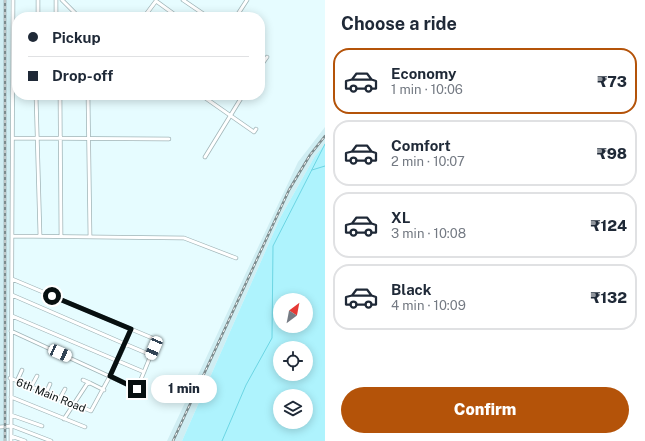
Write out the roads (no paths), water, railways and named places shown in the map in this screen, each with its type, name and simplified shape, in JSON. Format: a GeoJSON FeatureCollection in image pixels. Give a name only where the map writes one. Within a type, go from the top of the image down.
{"type":"FeatureCollection","features":[{"type":"Feature","properties":{"kind":"street"},"geometry":{"type":"LineString","coordinates":[[13,0],[13,12]]}},
{"type":"Feature","properties":{"kind":"street"},"geometry":{"type":"LineString","coordinates":[[38,0],[38,12]]}},
{"type":"Feature","properties":{"kind":"street"},"geometry":{"type":"LineString","coordinates":[[56,0],[56,12]]}},
{"type":"Feature","properties":{"kind":"street"},"geometry":{"type":"LineString","coordinates":[[62,0],[75,12]]}},
{"type":"Feature","properties":{"kind":"street"},"geometry":{"type":"LineString","coordinates":[[183,0],[201,12]]}},
{"type":"Feature","properties":{"kind":"street"},"geometry":{"type":"LineString","coordinates":[[239,12],[247,0]]}},
{"type":"Feature","properties":{"kind":"street"},"geometry":{"type":"LineString","coordinates":[[149,12],[156,1],[171,12]]}},
{"type":"Feature","properties":{"kind":"street"},"geometry":{"type":"LineString","coordinates":[[10,441],[12,426],[10,378],[12,316],[13,100]]}},
{"type":"Feature","properties":{"kind":"street"},"geometry":{"type":"LineString","coordinates":[[36,100],[40,236]]}},
{"type":"Feature","properties":{"kind":"street"},"geometry":{"type":"LineString","coordinates":[[60,100],[61,236]]}},
{"type":"Feature","properties":{"kind":"street"},"geometry":{"type":"LineString","coordinates":[[88,100],[90,237]]}},
{"type":"Feature","properties":{"kind":"street"},"geometry":{"type":"LineString","coordinates":[[208,100],[254,132],[256,128]]}},
{"type":"Feature","properties":{"kind":"street"},"geometry":{"type":"LineString","coordinates":[[205,157],[240,100]]}},
{"type":"Feature","properties":{"kind":"street"},"geometry":{"type":"LineString","coordinates":[[13,138],[169,139]]}},
{"type":"Feature","properties":{"kind":"street"},"geometry":{"type":"LineString","coordinates":[[12,236],[184,238],[236,258]]}},
{"type":"Feature","properties":{"kind":"street"},"geometry":{"type":"LineString","coordinates":[[11,331],[137,389],[157,340],[12,279]]}},
{"type":"Feature","properties":{"kind":"street"},"geometry":{"type":"LineString","coordinates":[[12,295],[151,355]]}},
{"type":"Feature","properties":{"kind":"street"},"geometry":{"type":"LineString","coordinates":[[12,316],[144,372]]}},
{"type":"Feature","properties":{"kind":"street"},"geometry":{"type":"LineString","coordinates":[[83,380],[104,390],[131,329]]}},
{"type":"Feature","properties":{"kind":"street"},"geometry":{"type":"LineString","coordinates":[[17,381],[22,370]]}},
{"type":"Feature","properties":{"kind":"street"},"geometry":{"type":"LineString","coordinates":[[31,387],[37,376]]}},
{"type":"Feature","properties":{"kind":"street","name":"6th Main Road"},"geometry":{"type":"LineString","coordinates":[[10,378],[91,411],[104,390]]}},
{"type":"Feature","properties":{"kind":"street"},"geometry":{"type":"LineString","coordinates":[[64,419],[87,384],[90,383]]}},
{"type":"Feature","properties":{"kind":"street"},"geometry":{"type":"LineString","coordinates":[[46,393],[50,384]]}},
{"type":"Feature","properties":{"kind":"street"},"geometry":{"type":"LineString","coordinates":[[60,398],[66,389]]}},
{"type":"Feature","properties":{"kind":"street"},"geometry":{"type":"LineString","coordinates":[[11,397],[85,427]]}},
{"type":"Feature","properties":{"kind":"street"},"geometry":{"type":"LineString","coordinates":[[11,414],[42,426]]}},
{"type":"Feature","properties":{"kind":"street"},"geometry":{"type":"LineString","coordinates":[[0,427],[12,426],[51,441]]}},
{"type":"Feature","properties":{"kind":"street"},"geometry":{"type":"LineString","coordinates":[[11,436],[25,441]]}},
{"type":"Feature","properties":{"kind":"waterway"},"geometry":{"type":"LineString","coordinates":[[222,441],[246,385],[272,338],[273,246],[325,144]]}},
{"type":"Feature","properties":{"kind":"waterway"},"geometry":{"type":"LineString","coordinates":[[312,170],[325,166]]}},
{"type":"Feature","properties":{"kind":"railway"},"geometry":{"type":"LineString","coordinates":[[5,0],[5,441]]}},
{"type":"Feature","properties":{"kind":"railway"},"geometry":{"type":"LineString","coordinates":[[173,441],[289,190],[310,155],[325,136]]}}]}
